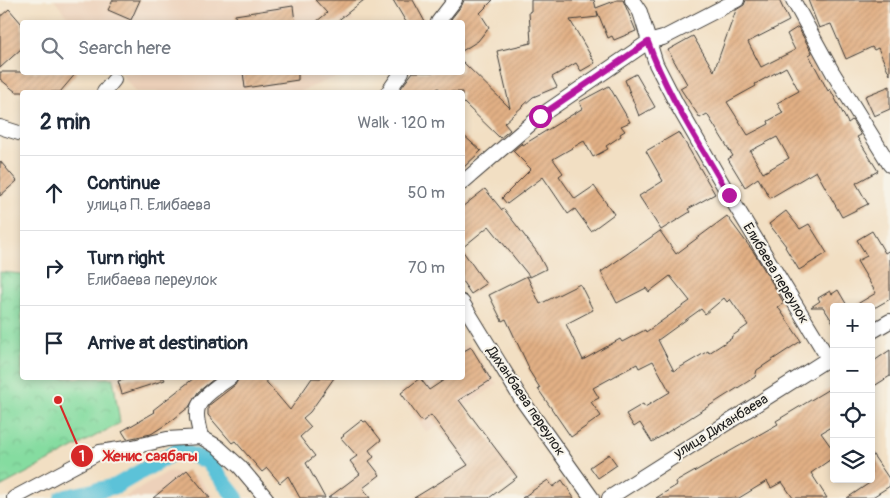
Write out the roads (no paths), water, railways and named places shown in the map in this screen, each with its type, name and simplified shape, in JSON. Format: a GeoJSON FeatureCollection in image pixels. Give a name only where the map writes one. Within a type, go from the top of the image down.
{"type":"FeatureCollection","features":[{"type":"Feature","properties":{"kind":"street"},"geometry":{"type":"LineString","coordinates":[[440,20],[455,0]]}},
{"type":"Feature","properties":{"kind":"street","name":"Елибаева переулок"},"geometry":{"type":"LineString","coordinates":[[632,0],[640,12],[656,64],[676,103],[734,203],[830,355]]}},
{"type":"Feature","properties":{"kind":"street"},"geometry":{"type":"LineString","coordinates":[[465,180],[540,116],[648,42],[663,38],[737,0]]}},
{"type":"Feature","properties":{"kind":"street"},"geometry":{"type":"LineString","coordinates":[[793,0],[833,73],[890,165]]}},
{"type":"Feature","properties":{"kind":"street"},"geometry":{"type":"LineString","coordinates":[[389,90],[400,75]]}},
{"type":"Feature","properties":{"kind":"street"},"geometry":{"type":"LineString","coordinates":[[106,90],[114,80]]}},
{"type":"Feature","properties":{"kind":"street"},"geometry":{"type":"LineString","coordinates":[[0,127],[20,133]]}},
{"type":"Feature","properties":{"kind":"street","name":"Диханбаева переулок"},"geometry":{"type":"LineString","coordinates":[[465,307],[522,400],[592,498]]}},
{"type":"Feature","properties":{"kind":"street"},"geometry":{"type":"LineString","coordinates":[[875,330],[890,321]]}},
{"type":"Feature","properties":{"kind":"street","name":"улица Диханбаева"},"geometry":{"type":"LineString","coordinates":[[609,498],[830,358]]}},
{"type":"Feature","properties":{"kind":"street"},"geometry":{"type":"LineString","coordinates":[[202,437],[197,421],[198,405],[227,380]]}},
{"type":"Feature","properties":{"kind":"street"},"geometry":{"type":"LineString","coordinates":[[14,498],[100,452],[167,439],[202,437],[218,446],[266,498]]}},
{"type":"Feature","properties":{"kind":"waterway"},"geometry":{"type":"LineString","coordinates":[[62,498],[116,486],[178,450],[207,461],[236,498]]}},
{"type":"Feature","properties":{"kind":"place","name":"Женис саябагы"},"geometry":{"type":"Point","coordinates":[58,400]}}]}
